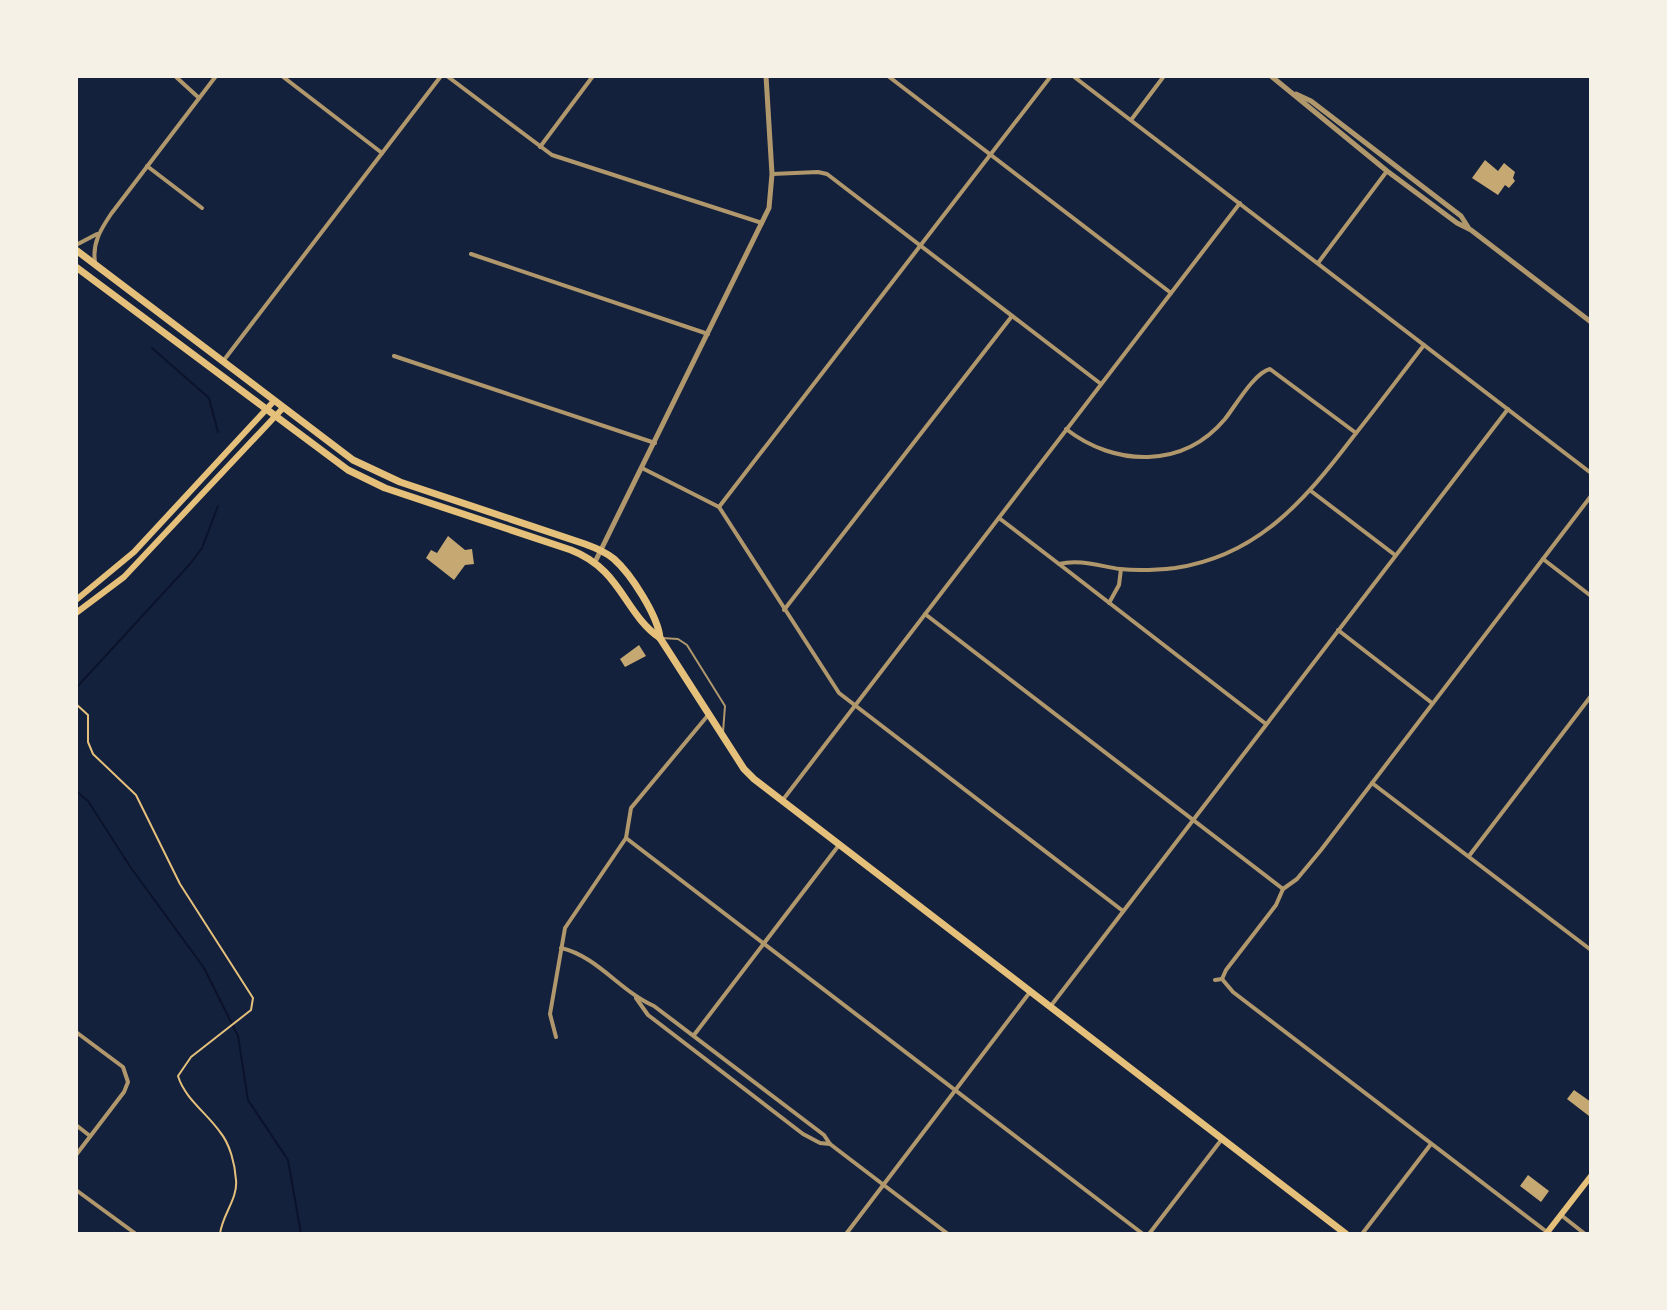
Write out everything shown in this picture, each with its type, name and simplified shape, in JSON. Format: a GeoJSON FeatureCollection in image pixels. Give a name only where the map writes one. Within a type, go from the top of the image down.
{"type":"FeatureCollection","features":[{"type":"Feature","properties":{"kind":"highway"},"geometry":{"type":"LineString","coordinates":[[79,252],[344,454],[388,478],[601,550],[617,561],[626,573],[659,625],[660,638]]}},
{"type":"Feature","properties":{"kind":"highway"},"geometry":{"type":"LineString","coordinates":[[77,269],[339,465],[374,483],[571,550],[595,562],[618,585],[649,630],[660,638],[748,774],[1346,1234]]}},
{"type":"Feature","properties":{"kind":"main road"},"geometry":{"type":"LineString","coordinates":[[76,600],[134,552],[274,401]]}},
{"type":"Feature","properties":{"kind":"main road"},"geometry":{"type":"LineString","coordinates":[[76,613],[124,577],[283,408]]}},
{"type":"Feature","properties":{"kind":"main road"},"geometry":{"type":"LineString","coordinates":[[1546,1233],[1591,1176]]}},
{"type":"Feature","properties":{"kind":"street"},"geometry":{"type":"LineString","coordinates":[[175,76],[199,98]]}},
{"type":"Feature","properties":{"kind":"street"},"geometry":{"type":"LineString","coordinates":[[77,269],[79,252],[99,232],[216,76]]}},
{"type":"Feature","properties":{"kind":"street"},"geometry":{"type":"LineString","coordinates":[[282,76],[382,153]]}},
{"type":"Feature","properties":{"kind":"street"},"geometry":{"type":"LineString","coordinates":[[222,362],[444,76],[557,157],[762,223]]}},
{"type":"Feature","properties":{"kind":"street"},"geometry":{"type":"LineString","coordinates":[[540,147],[593,76]]}},
{"type":"Feature","properties":{"kind":"street"},"geometry":{"type":"LineString","coordinates":[[595,562],[762,223],[771,198],[766,76]]}},
{"type":"Feature","properties":{"kind":"street"},"geometry":{"type":"LineString","coordinates":[[888,76],[1171,293]]}},
{"type":"Feature","properties":{"kind":"street"},"geometry":{"type":"LineString","coordinates":[[719,507],[1051,76]]}},
{"type":"Feature","properties":{"kind":"street"},"geometry":{"type":"LineString","coordinates":[[1073,76],[1591,473]]}},
{"type":"Feature","properties":{"kind":"street"},"geometry":{"type":"LineString","coordinates":[[1131,120],[1164,76]]}},
{"type":"Feature","properties":{"kind":"street"},"geometry":{"type":"LineString","coordinates":[[1271,76],[1387,171],[1471,230],[1591,322]]}},
{"type":"Feature","properties":{"kind":"street"},"geometry":{"type":"LineString","coordinates":[[1292,92],[1311,101],[1438,198],[1461,216],[1471,230]]}},
{"type":"Feature","properties":{"kind":"street"},"geometry":{"type":"LineString","coordinates":[[147,166],[202,208]]}},
{"type":"Feature","properties":{"kind":"street"},"geometry":{"type":"LineString","coordinates":[[1318,263],[1387,171]]}},
{"type":"Feature","properties":{"kind":"street"},"geometry":{"type":"LineString","coordinates":[[772,174],[827,174],[1101,384]]}},
{"type":"Feature","properties":{"kind":"street"},"geometry":{"type":"LineString","coordinates":[[782,801],[1240,203]]}},
{"type":"Feature","properties":{"kind":"street"},"geometry":{"type":"LineString","coordinates":[[95,265],[94,249],[99,232]]}},
{"type":"Feature","properties":{"kind":"street"},"geometry":{"type":"LineString","coordinates":[[471,254],[708,334]]}},
{"type":"Feature","properties":{"kind":"street"},"geometry":{"type":"LineString","coordinates":[[784,610],[1012,316]]}},
{"type":"Feature","properties":{"kind":"street"},"geometry":{"type":"LineString","coordinates":[[1059,564],[1074,561],[1121,569],[1177,568],[1232,550],[1280,521],[1311,491],[1424,345]]}},
{"type":"Feature","properties":{"kind":"street"},"geometry":{"type":"LineString","coordinates":[[394,356],[655,443]]}},
{"type":"Feature","properties":{"kind":"street"},"geometry":{"type":"LineString","coordinates":[[1066,429],[1086,444],[1116,455],[1146,458],[1175,453],[1211,433],[1259,376],[1270,369],[1356,433]]}},
{"type":"Feature","properties":{"kind":"street"},"geometry":{"type":"LineString","coordinates":[[1050,1007],[1508,409]]}},
{"type":"Feature","properties":{"kind":"street"},"geometry":{"type":"LineString","coordinates":[[642,468],[719,507],[832,686],[1123,911]]}},
{"type":"Feature","properties":{"kind":"street"},"geometry":{"type":"LineString","coordinates":[[1311,491],[1395,556]]}},
{"type":"Feature","properties":{"kind":"street"},"geometry":{"type":"LineString","coordinates":[[1222,979],[1277,903],[1283,889],[1297,879],[1591,496]]}},
{"type":"Feature","properties":{"kind":"street"},"geometry":{"type":"LineString","coordinates":[[999,518],[1266,724]]}},
{"type":"Feature","properties":{"kind":"street"},"geometry":{"type":"LineString","coordinates":[[1543,559],[1591,596]]}},
{"type":"Feature","properties":{"kind":"street"},"geometry":{"type":"LineString","coordinates":[[1109,603],[1119,585],[1121,569]]}},
{"type":"Feature","properties":{"kind":"street"},"geometry":{"type":"LineString","coordinates":[[925,614],[1283,889]]}},
{"type":"Feature","properties":{"kind":"street"},"geometry":{"type":"LineString","coordinates":[[1338,630],[1432,703]]}},
{"type":"Feature","properties":{"kind":"street"},"geometry":{"type":"LineString","coordinates":[[1469,856],[1591,696]]}},
{"type":"Feature","properties":{"kind":"street"},"geometry":{"type":"LineString","coordinates":[[556,1037],[550,1014],[565,928],[626,838],[631,808],[709,714]]}},
{"type":"Feature","properties":{"kind":"street"},"geometry":{"type":"LineString","coordinates":[[1372,783],[1591,950]]}},
{"type":"Feature","properties":{"kind":"street"},"geometry":{"type":"LineString","coordinates":[[626,838],[1143,1234]]}},
{"type":"Feature","properties":{"kind":"street"},"geometry":{"type":"LineString","coordinates":[[694,1035],[839,845]]}},
{"type":"Feature","properties":{"kind":"street"},"geometry":{"type":"LineString","coordinates":[[561,948],[585,958],[636,998],[654,1006],[694,1035],[948,1234]]}},
{"type":"Feature","properties":{"kind":"street"},"geometry":{"type":"LineString","coordinates":[[1215,980],[1222,979]]}},
{"type":"Feature","properties":{"kind":"street"},"geometry":{"type":"LineString","coordinates":[[1222,979],[1233,992],[1546,1233]]}},
{"type":"Feature","properties":{"kind":"street"},"geometry":{"type":"LineString","coordinates":[[846,1234],[1030,992]]}},
{"type":"Feature","properties":{"kind":"street"},"geometry":{"type":"LineString","coordinates":[[636,998],[648,1015],[791,1125],[820,1143],[830,1144]]}},
{"type":"Feature","properties":{"kind":"street"},"geometry":{"type":"LineString","coordinates":[[76,1032],[123,1067],[128,1082],[124,1092],[76,1155]]}},
{"type":"Feature","properties":{"kind":"street"},"geometry":{"type":"LineString","coordinates":[[76,1125],[90,1136]]}},
{"type":"Feature","properties":{"kind":"street"},"geometry":{"type":"LineString","coordinates":[[1149,1234],[1222,1139]]}},
{"type":"Feature","properties":{"kind":"street"},"geometry":{"type":"LineString","coordinates":[[1362,1234],[1431,1143]]}},
{"type":"Feature","properties":{"kind":"street"},"geometry":{"type":"LineString","coordinates":[[76,1190],[136,1234]]}},
{"type":"Feature","properties":{"kind":"street"},"geometry":{"type":"LineString","coordinates":[[1561,1215],[1585,1234]]}},
{"type":"Feature","properties":{"kind":"lane"},"geometry":{"type":"LineString","coordinates":[[660,638],[678,639],[687,645],[725,706],[722,735]]}},
{"type":"Feature","properties":{"kind":"path"},"geometry":{"type":"LineString","coordinates":[[78,705],[90,721],[88,742],[93,754],[136,795],[180,884],[250,991],[254,1003],[251,1010],[191,1057],[179,1073],[180,1083],[222,1134],[229,1150],[236,1192],[220,1234]]}},
{"type":"Feature","properties":{"kind":"building"},"geometry":{"type":"Polygon","coordinates":[[[1485,160],[1498,171],[1504,163],[1515,172],[1515,181],[1509,188],[1505,185],[1498,195],[1472,178],[1485,160]]]}},
{"type":"Feature","properties":{"kind":"building"},"geometry":{"type":"Polygon","coordinates":[[[448,536],[465,550],[472,549],[474,564],[465,565],[454,580],[426,558],[431,550],[437,553],[448,536]]]}},
{"type":"Feature","properties":{"kind":"building"},"geometry":{"type":"Polygon","coordinates":[[[639,645],[646,656],[625,667],[620,659],[639,645]]]}},
{"type":"Feature","properties":{"kind":"building"},"geometry":{"type":"Polygon","coordinates":[[[1574,1090],[1591,1102],[1589,1116],[1567,1099],[1574,1090]]]}},
{"type":"Feature","properties":{"kind":"building"},"geometry":{"type":"Polygon","coordinates":[[[1528,1175],[1549,1191],[1541,1202],[1520,1186],[1528,1175]]]}},
{"type":"Feature","properties":{"kind":"waterway"},"geometry":{"type":"LineString","coordinates":[[152,348],[209,398],[218,432]]}},
{"type":"Feature","properties":{"kind":"waterway"},"geometry":{"type":"LineString","coordinates":[[76,688],[190,564],[202,548],[218,506]]}},
{"type":"Feature","properties":{"kind":"waterway"},"geometry":{"type":"LineString","coordinates":[[76,791],[88,801],[129,865],[204,968],[238,1036],[248,1100],[288,1160],[301,1234]]}}]}
